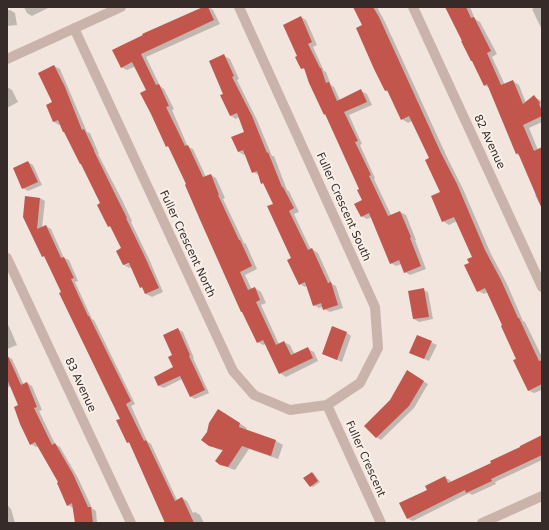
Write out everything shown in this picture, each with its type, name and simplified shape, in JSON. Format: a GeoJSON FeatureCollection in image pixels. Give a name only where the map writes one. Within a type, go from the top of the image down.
{"type":"FeatureCollection","features":[{"type":"Feature","properties":{"kind":"street"},"geometry":{"type":"LineString","coordinates":[[7,59],[121,7]]}},
{"type":"Feature","properties":{"kind":"street","name":"Fuller Crescent South"},"geometry":{"type":"LineString","coordinates":[[239,7],[376,307],[378,348],[360,383],[327,405]]}},
{"type":"Feature","properties":{"kind":"street","name":"82 Avenue"},"geometry":{"type":"LineString","coordinates":[[413,7],[542,287]]}},
{"type":"Feature","properties":{"kind":"street","name":"Fuller Crescent North"},"geometry":{"type":"LineString","coordinates":[[74,28],[233,371],[254,395],[290,410],[327,405]]}},
{"type":"Feature","properties":{"kind":"street","name":"83 Avenue"},"geometry":{"type":"LineString","coordinates":[[7,258],[130,523]]}},
{"type":"Feature","properties":{"kind":"street","name":"Fuller Crescent"},"geometry":{"type":"LineString","coordinates":[[327,405],[381,523]]}},
{"type":"Feature","properties":{"kind":"street"},"geometry":{"type":"LineString","coordinates":[[482,523],[542,496]]}},
{"type":"Feature","properties":{"kind":"building"},"geometry":{"type":"Polygon","coordinates":[[[203,7],[208,7],[214,20],[141,54],[156,85],[159,84],[169,106],[166,107],[185,146],[188,145],[203,177],[211,174],[218,195],[252,266],[240,272],[248,290],[255,287],[260,300],[256,302],[276,345],[284,341],[291,355],[308,347],[313,358],[279,374],[263,340],[257,343],[241,312],[185,185],[186,184],[140,93],[146,90],[132,62],[121,68],[112,50],[143,35],[142,34],[203,7]]]}},
{"type":"Feature","properties":{"kind":"building"},"geometry":{"type":"Polygon","coordinates":[[[353,7],[373,7],[379,17],[441,153],[457,184],[485,250],[501,280],[539,361],[542,360],[542,384],[528,391],[513,360],[516,359],[485,288],[477,292],[464,265],[469,263],[467,259],[472,257],[454,217],[442,222],[431,196],[440,192],[425,160],[429,158],[409,116],[401,120],[387,90],[385,91],[356,28],[362,25],[353,7]]]}},
{"type":"Feature","properties":{"kind":"building"},"geometry":{"type":"Polygon","coordinates":[[[445,7],[466,7],[471,18],[474,17],[491,51],[487,53],[501,85],[513,80],[523,104],[534,95],[540,103],[542,116],[523,125],[534,151],[542,147],[542,209],[518,153],[516,154],[487,84],[484,86],[445,7]]]}},
{"type":"Feature","properties":{"kind":"building"},"geometry":{"type":"Polygon","coordinates":[[[301,16],[312,42],[308,44],[321,68],[326,83],[329,82],[337,101],[361,89],[367,102],[344,112],[358,141],[355,142],[371,175],[369,176],[388,216],[400,211],[421,266],[404,273],[399,260],[390,264],[369,213],[361,217],[354,204],[362,200],[357,190],[359,189],[325,114],[324,115],[309,83],[304,68],[301,69],[295,57],[297,56],[283,25],[301,16]]]}},
{"type":"Feature","properties":{"kind":"building"},"geometry":{"type":"Polygon","coordinates":[[[224,54],[234,76],[232,77],[252,116],[282,187],[294,208],[289,211],[308,250],[312,248],[328,283],[331,282],[338,305],[323,310],[321,303],[313,306],[305,282],[299,285],[287,260],[291,258],[267,206],[273,204],[263,183],[261,184],[257,171],[252,173],[243,150],[238,152],[231,137],[244,132],[237,113],[230,116],[220,95],[223,94],[209,61],[224,54]]]}},
{"type":"Feature","properties":{"kind":"building"},"geometry":{"type":"Polygon","coordinates":[[[54,65],[65,87],[82,130],[84,129],[159,288],[145,294],[142,287],[140,288],[129,263],[123,265],[116,251],[121,248],[97,205],[100,203],[81,164],[58,120],[53,122],[46,105],[52,102],[38,73],[54,65]]]}},
{"type":"Feature","properties":{"kind":"building"},"geometry":{"type":"Polygon","coordinates":[[[28,161],[38,182],[22,189],[13,168],[28,161]]]}},
{"type":"Feature","properties":{"kind":"building"},"geometry":{"type":"Polygon","coordinates":[[[25,196],[40,198],[37,229],[46,225],[61,258],[64,257],[74,278],[71,279],[88,316],[131,401],[126,404],[144,441],[146,440],[175,501],[182,497],[194,523],[165,523],[129,442],[127,443],[116,420],[120,419],[59,293],[61,292],[44,256],[42,257],[23,217],[25,196]]]}},
{"type":"Feature","properties":{"kind":"building"},"geometry":{"type":"Polygon","coordinates":[[[424,288],[429,317],[413,319],[408,291],[424,288]]]}},
{"type":"Feature","properties":{"kind":"building"},"geometry":{"type":"Polygon","coordinates":[[[332,326],[347,332],[337,360],[322,354],[332,326]]]}},
{"type":"Feature","properties":{"kind":"building"},"geometry":{"type":"Polygon","coordinates":[[[178,328],[205,390],[190,397],[180,376],[158,386],[154,377],[173,367],[168,357],[172,355],[163,335],[178,328]]]}},
{"type":"Feature","properties":{"kind":"building"},"geometry":{"type":"Polygon","coordinates":[[[417,335],[432,341],[424,359],[409,353],[417,335]]]}},
{"type":"Feature","properties":{"kind":"building"},"geometry":{"type":"Polygon","coordinates":[[[7,354],[21,385],[27,382],[37,407],[34,408],[52,445],[55,443],[73,474],[88,507],[91,507],[93,523],[75,523],[72,503],[67,506],[57,483],[58,482],[35,442],[30,445],[14,407],[18,405],[7,379],[7,354]]]}},
{"type":"Feature","properties":{"kind":"building"},"geometry":{"type":"Polygon","coordinates":[[[407,370],[424,381],[409,406],[376,438],[364,426],[390,400],[407,370]]]}},
{"type":"Feature","properties":{"kind":"building"},"geometry":{"type":"Polygon","coordinates":[[[218,409],[240,423],[239,427],[276,440],[271,456],[242,446],[228,467],[220,465],[215,461],[223,450],[209,446],[201,440],[207,432],[209,423],[218,409]]]}},
{"type":"Feature","properties":{"kind":"building"},"geometry":{"type":"Polygon","coordinates":[[[542,435],[542,455],[491,479],[492,481],[466,493],[465,490],[407,519],[399,503],[427,490],[425,486],[445,476],[448,483],[491,463],[490,461],[542,435]]]}},
{"type":"Feature","properties":{"kind":"building"},"geometry":{"type":"Polygon","coordinates":[[[312,472],[318,481],[310,487],[303,478],[312,472]]]}}]}
